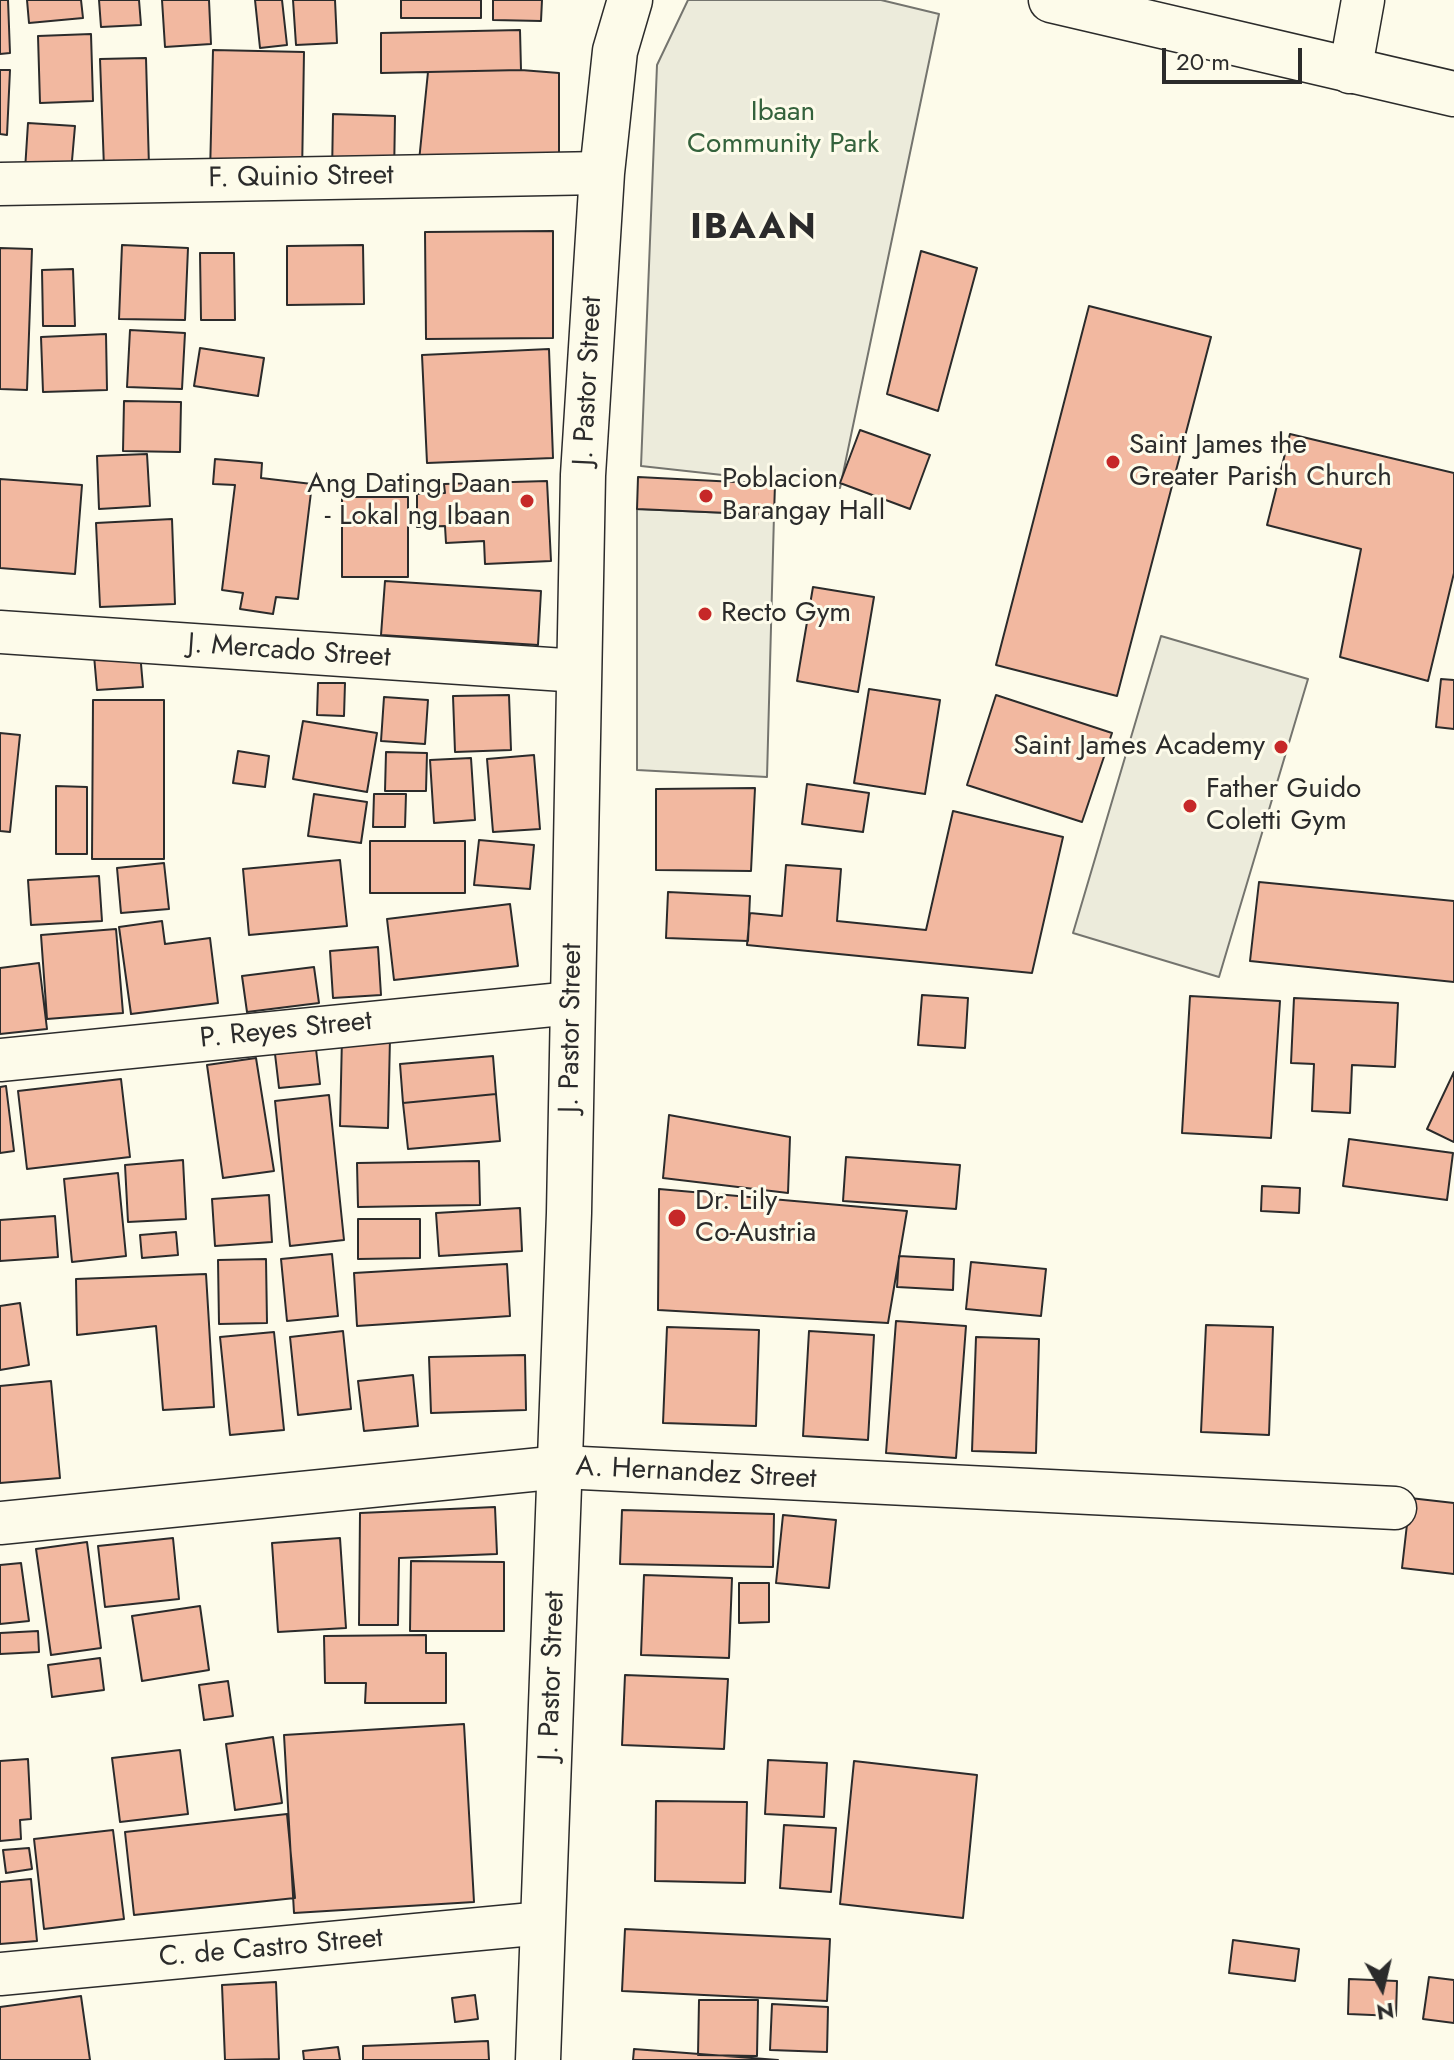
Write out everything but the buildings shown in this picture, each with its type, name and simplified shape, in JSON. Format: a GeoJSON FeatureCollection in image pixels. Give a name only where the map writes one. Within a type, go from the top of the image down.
{"type":"FeatureCollection","features":[{"type":"Feature","properties":{"kind":"main road","name":"J. Pastor Street"},"geometry":{"type":"LineString","coordinates":[[538,2060],[561,1467],[583,475],[602,173],[615,51],[630,0]]}},
{"type":"Feature","properties":{"kind":"main road"},"geometry":{"type":"LineString","coordinates":[[1051,0],[1454,94]]}},
{"type":"Feature","properties":{"kind":"street"},"geometry":{"type":"LineString","coordinates":[[1350,72],[1363,0]]}},
{"type":"Feature","properties":{"kind":"street","name":"F. Quinio Street"},"geometry":{"type":"LineString","coordinates":[[0,184],[602,173]]}},
{"type":"Feature","properties":{"kind":"street","name":"J. Mercado Street"},"geometry":{"type":"LineString","coordinates":[[0,632],[579,671]]}},
{"type":"Feature","properties":{"kind":"street","name":"P. Reyes Street"},"geometry":{"type":"LineString","coordinates":[[0,1060],[572,1003]]}},
{"type":"Feature","properties":{"kind":"street","name":"A. Hernandez Street"},"geometry":{"type":"LineString","coordinates":[[0,1523],[561,1467],[1395,1508]]}},
{"type":"Feature","properties":{"kind":"street","name":"C. de Castro Street"},"geometry":{"type":"LineString","coordinates":[[0,1974],[543,1923]]}},
{"type":"Feature","properties":{"kind":"green space","name":"Ibaan Community Park"},"geometry":{"type":"Polygon","coordinates":[[[688,0],[881,0],[939,14],[840,488],[641,466],[657,65],[688,0]]]}},
{"type":"Feature","properties":{"kind":"green space","name":"Recto Gym"},"geometry":{"type":"Polygon","coordinates":[[[637,509],[774,515],[767,777],[637,770],[637,509]]]}},
{"type":"Feature","properties":{"kind":"green space","name":"Father Guido Coletti Gym"},"geometry":{"type":"Polygon","coordinates":[[[1161,636],[1308,679],[1219,977],[1073,933],[1161,636]]]}},
{"type":"Feature","properties":{"kind":"place","name":"Saint James the Greater Parish Church"},"geometry":{"type":"Point","coordinates":[1113,462]}},
{"type":"Feature","properties":{"kind":"place","name":"Poblacion Barangay Hall"},"geometry":{"type":"Point","coordinates":[706,496]}},
{"type":"Feature","properties":{"kind":"place","name":"Ang Dating Daan - Lokal ng Ibaan"},"geometry":{"type":"Point","coordinates":[527,501]}},
{"type":"Feature","properties":{"kind":"place","name":"Recto Gym"},"geometry":{"type":"Point","coordinates":[705,614]}},
{"type":"Feature","properties":{"kind":"place","name":"Saint James Academy"},"geometry":{"type":"Point","coordinates":[1281,747]}},
{"type":"Feature","properties":{"kind":"place","name":"Father Guido Coletti Gym"},"geometry":{"type":"Point","coordinates":[1190,806]}},
{"type":"Feature","properties":{"kind":"place","name":"Dr. Lily Co-Austria"},"geometry":{"type":"Point","coordinates":[677,1218]}},
{"type":"Feature","properties":{"kind":"district","name":"IBAAN"},"geometry":{"type":"Point","coordinates":[754,229]}}]}
